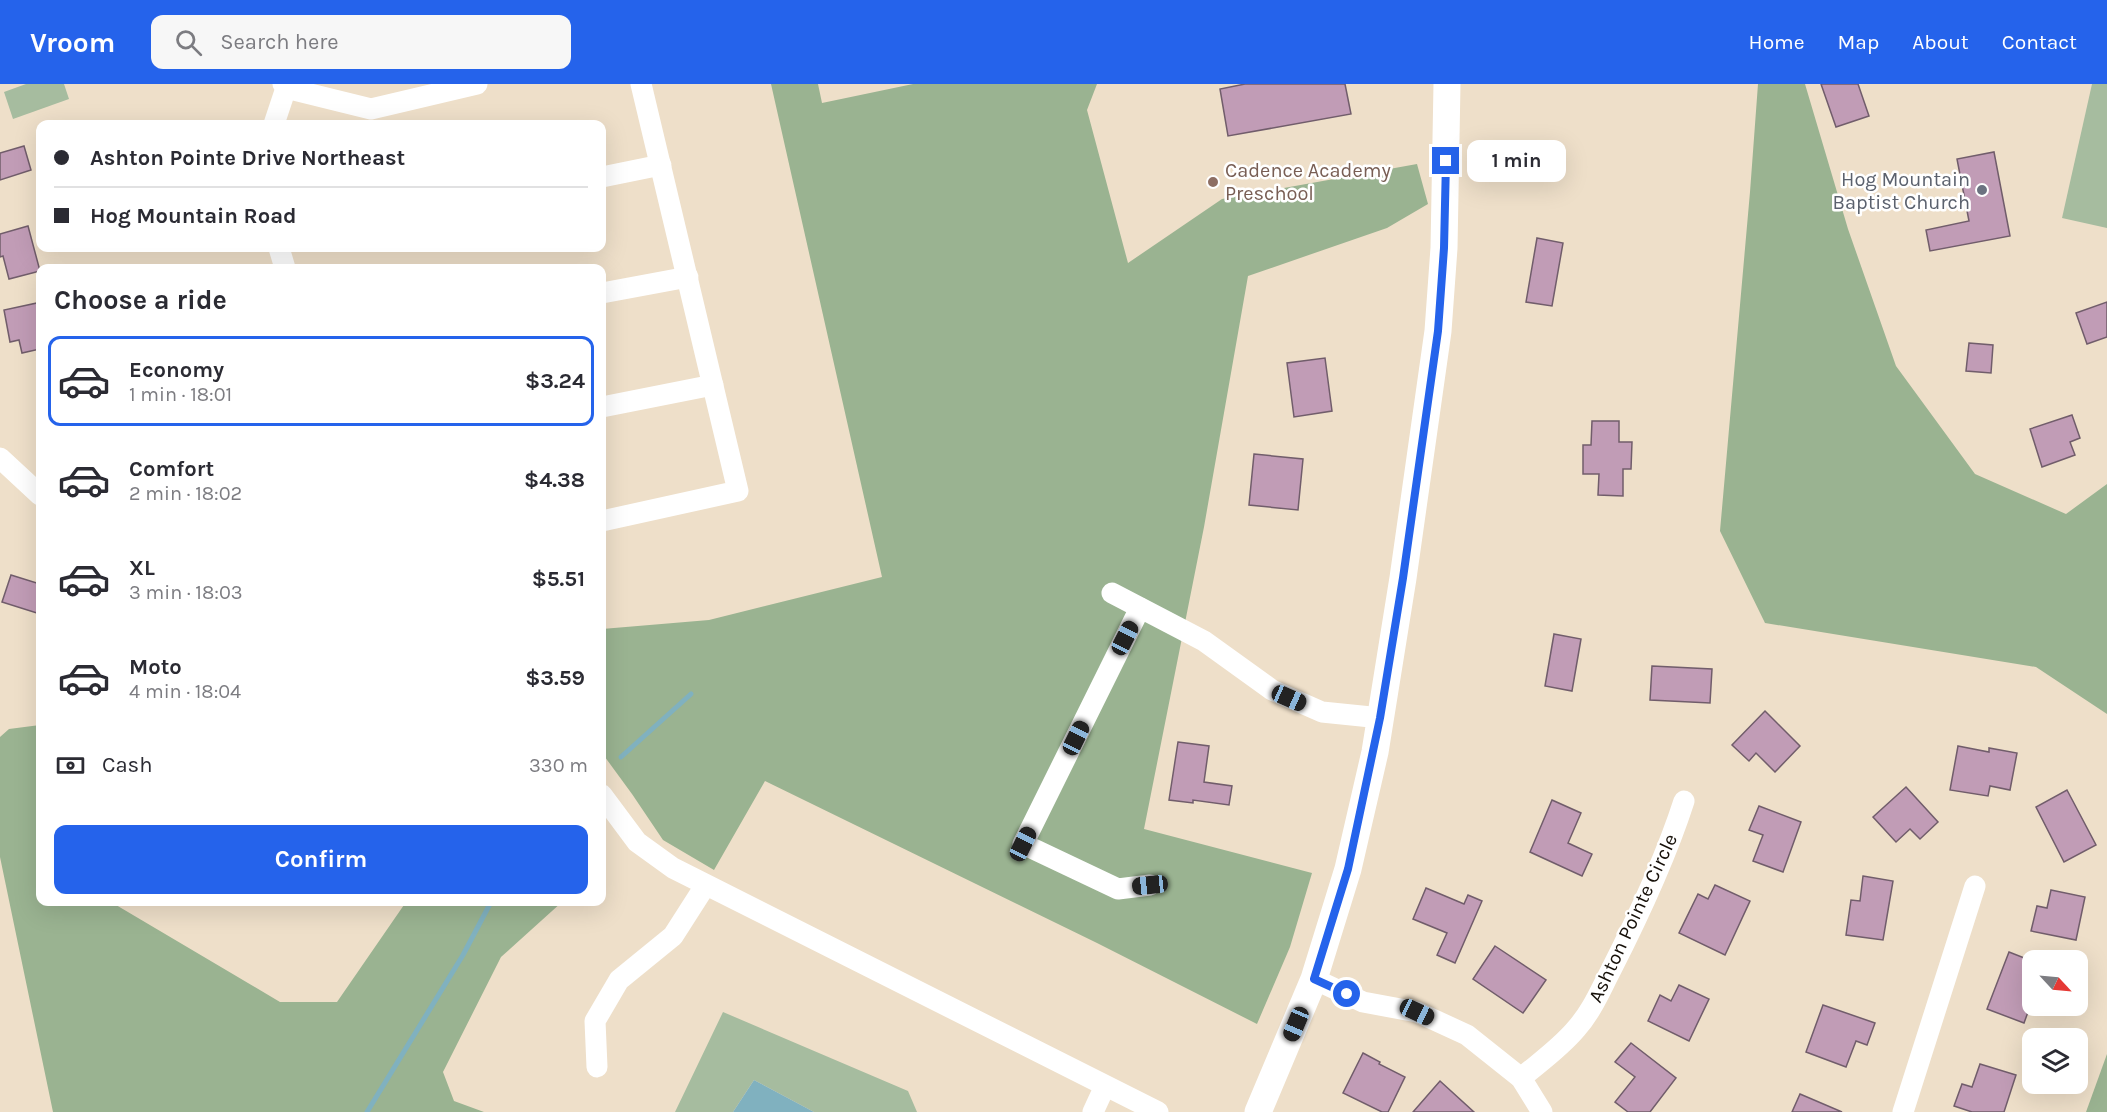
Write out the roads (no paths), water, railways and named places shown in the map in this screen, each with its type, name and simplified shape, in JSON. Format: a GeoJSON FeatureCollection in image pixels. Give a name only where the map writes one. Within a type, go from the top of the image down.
{"type":"FeatureCollection","features":[{"type":"Feature","properties":{"kind":"street"},"geometry":{"type":"LineString","coordinates":[[275,120],[284,86],[370,109],[477,84]]}},
{"type":"Feature","properties":{"kind":"street"},"geometry":{"type":"LineString","coordinates":[[606,520],[738,491],[641,84]]}},
{"type":"Feature","properties":{"kind":"street"},"geometry":{"type":"LineString","coordinates":[[1258,1112],[1314,979],[1348,869],[1380,718],[1403,578],[1438,331],[1444,248],[1447,84]]}},
{"type":"Feature","properties":{"kind":"street"},"geometry":{"type":"LineString","coordinates":[[606,176],[661,165]]}},
{"type":"Feature","properties":{"kind":"street"},"geometry":{"type":"LineString","coordinates":[[606,292],[688,277]]}},
{"type":"Feature","properties":{"kind":"street"},"geometry":{"type":"LineString","coordinates":[[606,406],[713,385]]}},
{"type":"Feature","properties":{"kind":"street"},"geometry":{"type":"LineString","coordinates":[[0,458],[36,491]]}},
{"type":"Feature","properties":{"kind":"street"},"geometry":{"type":"LineString","coordinates":[[1112,593],[1204,641],[1272,690],[1322,712],[1380,718]]}},
{"type":"Feature","properties":{"kind":"street"},"geometry":{"type":"LineString","coordinates":[[1140,608],[1023,844],[1119,889],[1150,885]]}},
{"type":"Feature","properties":{"kind":"street"},"geometry":{"type":"LineString","coordinates":[[606,800],[637,842],[673,868],[1158,1112]]}},
{"type":"Feature","properties":{"kind":"street","name":"Ashton Pointe Circle"},"geometry":{"type":"LineString","coordinates":[[1521,1078],[1561,1045],[1595,1005],[1638,916],[1672,836],[1684,801]]}},
{"type":"Feature","properties":{"kind":"street"},"geometry":{"type":"LineString","coordinates":[[597,1067],[595,1021],[619,980],[674,936],[705,885]]}},
{"type":"Feature","properties":{"kind":"street"},"geometry":{"type":"LineString","coordinates":[[1903,1112],[1975,886]]}},
{"type":"Feature","properties":{"kind":"street"},"geometry":{"type":"LineString","coordinates":[[1314,979],[1363,1002],[1417,1012],[1467,1035],[1521,1078],[1542,1112]]}},
{"type":"Feature","properties":{"kind":"street"},"geometry":{"type":"LineString","coordinates":[[1093,1112],[1105,1086]]}},
{"type":"Feature","properties":{"kind":"water"},"geometry":{"type":"Polygon","coordinates":[[[754,1080],[814,1112],[733,1112],[754,1080]]]}},
{"type":"Feature","properties":{"kind":"waterway"},"geometry":{"type":"LineString","coordinates":[[621,757],[691,694]]}},
{"type":"Feature","properties":{"kind":"waterway"},"geometry":{"type":"LineString","coordinates":[[367,1112],[463,955],[489,906]]}},
{"type":"Feature","properties":{"kind":"place","name":"Cadence Academy Preschool"},"geometry":{"type":"Point","coordinates":[1213,182]}},
{"type":"Feature","properties":{"kind":"place","name":"Hog Mountain Baptist Church"},"geometry":{"type":"Point","coordinates":[1982,190]}}]}
